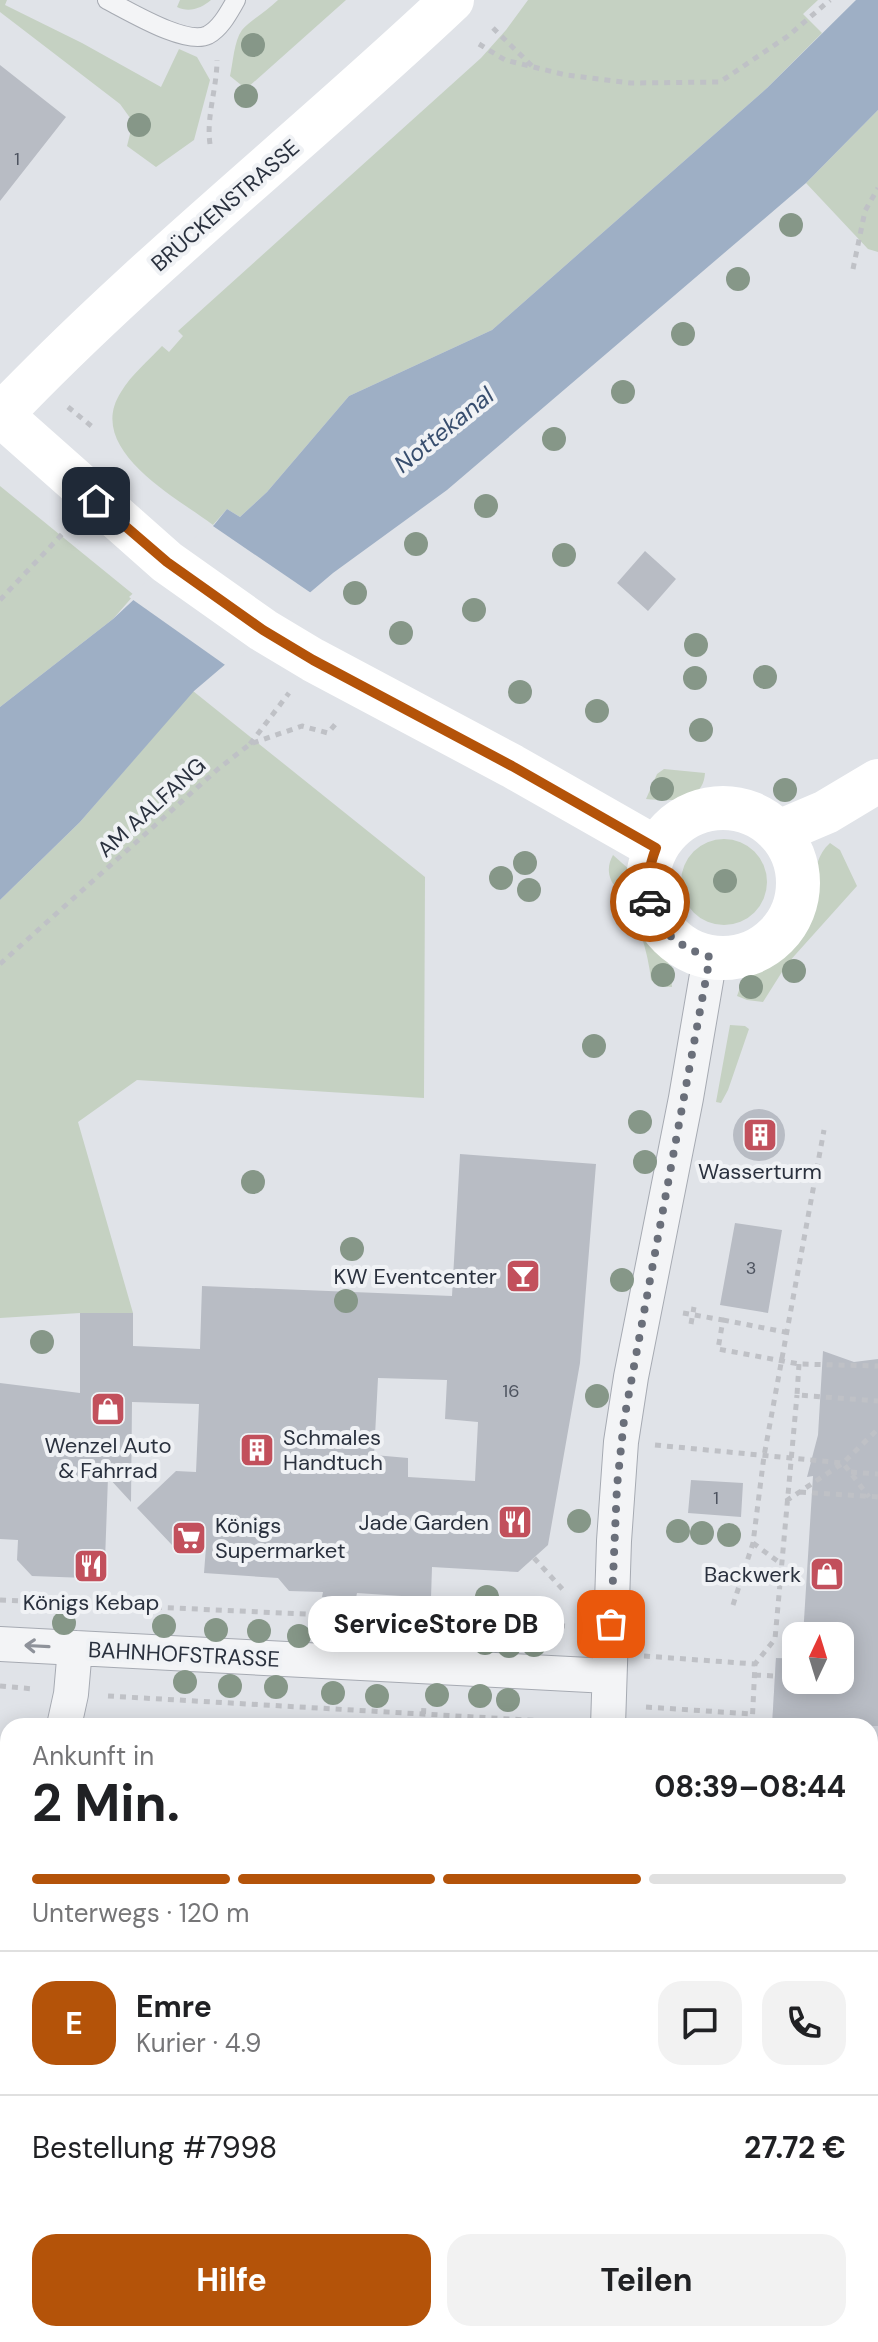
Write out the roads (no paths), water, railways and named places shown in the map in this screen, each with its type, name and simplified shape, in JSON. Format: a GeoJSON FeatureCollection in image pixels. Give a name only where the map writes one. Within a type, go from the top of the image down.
{"type":"FeatureCollection","features":[{"type":"Feature","properties":{"kind":"main road","name":"BRÜCKENSTRASSE"},"geometry":{"type":"LineString","coordinates":[[0,414],[84,330],[384,65],[452,0]]}},
{"type":"Feature","properties":{"kind":"main road"},"geometry":{"type":"LineString","coordinates":[[0,414],[167,562],[263,630],[354,704],[512,766],[656,848]]}},
{"type":"Feature","properties":{"kind":"main road"},"geometry":{"type":"LineString","coordinates":[[779,832],[826,812],[878,781]]}},
{"type":"Feature","properties":{"kind":"main road"},"geometry":{"type":"LineString","coordinates":[[724,807],[744,810],[763,819],[779,832],[796,864],[799,883],[789,919],[764,946],[729,958],[710,957],[691,951],[674,940],[660,925],[651,907],[647,887],[649,867],[656,848],[668,831],[684,818],[703,810],[724,807]]}},
{"type":"Feature","properties":{"kind":"street"},"geometry":{"type":"LineString","coordinates":[[608,1718],[617,1486],[625,1416],[710,957]]}},
{"type":"Feature","properties":{"kind":"street","name":"BAHNHOFSTRASSE"},"geometry":{"type":"LineString","coordinates":[[0,1644],[608,1676]]}},
{"type":"Feature","properties":{"kind":"street"},"geometry":{"type":"LineString","coordinates":[[67,1710],[75,1648]]}},
{"type":"Feature","properties":{"kind":"lane"},"geometry":{"type":"LineString","coordinates":[[107,0],[186,38],[207,36],[224,21],[236,0]]}},
{"type":"Feature","properties":{"kind":"water","name":"Nottekanal"},"geometry":{"type":"Polygon","coordinates":[[[856,0],[878,0],[878,110],[806,183],[447,490],[333,573],[194,691],[80,822],[0,900],[0,707],[113,619],[214,525],[227,509],[240,517],[267,492],[349,396],[492,330],[767,88],[856,0]]]}},
{"type":"Feature","properties":{"kind":"place","name":"Wasserturm"},"geometry":{"type":"Point","coordinates":[760,1135]}},
{"type":"Feature","properties":{"kind":"place","name":"KW Eventcenter"},"geometry":{"type":"Point","coordinates":[523,1276]}},
{"type":"Feature","properties":{"kind":"place","name":"Wenzel Auto & Fahrrad"},"geometry":{"type":"Point","coordinates":[108,1409]}},
{"type":"Feature","properties":{"kind":"place","name":"Schmales Handtuch"},"geometry":{"type":"Point","coordinates":[257,1450]}},
{"type":"Feature","properties":{"kind":"place","name":"Jade Garden"},"geometry":{"type":"Point","coordinates":[515,1522]}},
{"type":"Feature","properties":{"kind":"place","name":"Königs Supermarket"},"geometry":{"type":"Point","coordinates":[189,1538]}},
{"type":"Feature","properties":{"kind":"place","name":"Königs Kebap"},"geometry":{"type":"Point","coordinates":[91,1566]}},
{"type":"Feature","properties":{"kind":"place","name":"Backwerk"},"geometry":{"type":"Point","coordinates":[827,1574]}},
{"type":"Feature","properties":{"kind":"place","name":"ServiceStore DB"},"geometry":{"type":"Point","coordinates":[611,1624]}}]}
